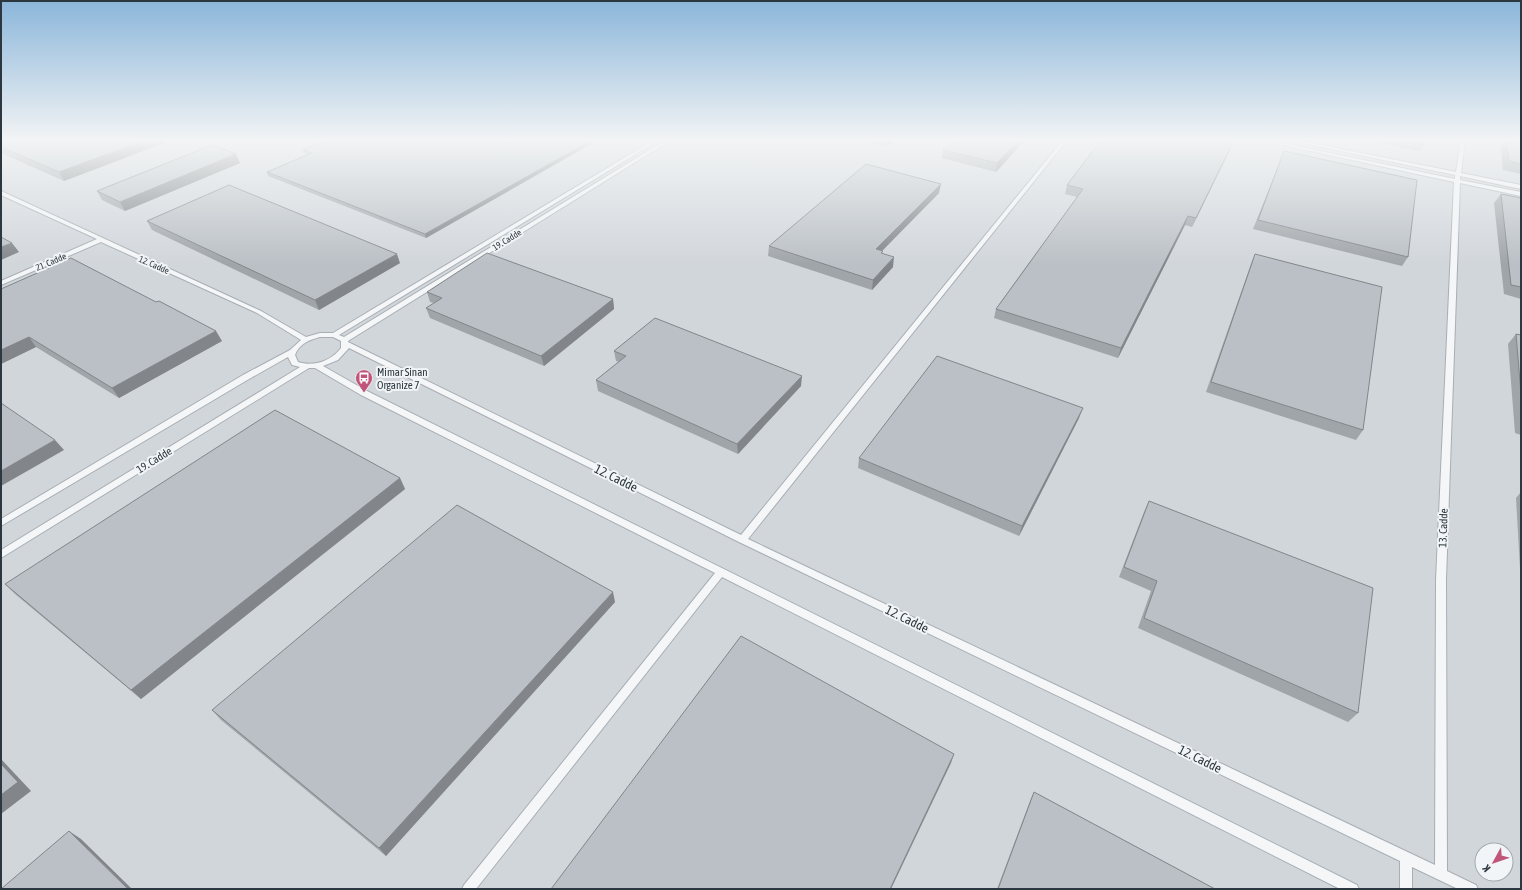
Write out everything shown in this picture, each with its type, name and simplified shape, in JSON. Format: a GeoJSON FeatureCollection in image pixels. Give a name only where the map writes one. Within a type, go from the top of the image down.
{"type":"FeatureCollection","features":[{"type":"Feature","properties":{"kind":"lane","name":"19. Cadde"},"geometry":{"type":"LineString","coordinates":[[334,335],[588,182]]}},
{"type":"Feature","properties":{"kind":"lane","name":"19. Cadde"},"geometry":{"type":"LineString","coordinates":[[1,554],[311,366],[337,357],[345,348],[345,342],[602,182]]}},
{"type":"Feature","properties":{"kind":"lane"},"geometry":{"type":"LineString","coordinates":[[742,540],[1031,182]]}},
{"type":"Feature","properties":{"kind":"lane","name":"13. Cadde"},"geometry":{"type":"LineString","coordinates":[[1441,874],[1441,580],[1458,182]]}},
{"type":"Feature","properties":{"kind":"lane"},"geometry":{"type":"LineString","coordinates":[[1472,182],[1521,194]]}},
{"type":"Feature","properties":{"kind":"lane"},"geometry":{"type":"LineString","coordinates":[[1483,182],[1521,187]]}},
{"type":"Feature","properties":{"kind":"lane","name":"12. Cadde"},"geometry":{"type":"LineString","coordinates":[[1,193],[100,240],[259,312],[306,340]]}},
{"type":"Feature","properties":{"kind":"lane","name":"21. Cadde"},"geometry":{"type":"LineString","coordinates":[[1,283],[100,240]]}},
{"type":"Feature","properties":{"kind":"lane"},"geometry":{"type":"LineString","coordinates":[[1,523],[292,351],[306,340],[320,335],[334,335]]}},
{"type":"Feature","properties":{"kind":"lane","name":"12. Cadde"},"geometry":{"type":"LineString","coordinates":[[334,335],[345,342],[742,540],[1441,874],[1465,887]]}},
{"type":"Feature","properties":{"kind":"lane"},"geometry":{"type":"LineString","coordinates":[[292,351],[292,359],[295,363],[311,366],[1353,889]]}},
{"type":"Feature","properties":{"kind":"lane"},"geometry":{"type":"LineString","coordinates":[[468,889],[721,572]]}},
{"type":"Feature","properties":{"kind":"lane"},"geometry":{"type":"LineString","coordinates":[[1406,858],[1406,889]]}},
{"type":"Feature","properties":{"kind":"shaded area"},"geometry":{"type":"Polygon","coordinates":[[[1,182],[1521,182],[1521,889],[1,889],[1,182]]]}},
{"type":"Feature","properties":{"kind":"building"},"geometry":{"type":"Polygon","coordinates":[[[121,182],[169,182],[120,202],[97,191],[121,182]]]}},
{"type":"Feature","properties":{"kind":"building"},"geometry":{"type":"Polygon","coordinates":[[[291,182],[518,182],[425,234],[291,182]]]}},
{"type":"Feature","properties":{"kind":"building"},"geometry":{"type":"Polygon","coordinates":[[[845,182],[932,182],[941,184],[876,249],[883,251],[881,253],[894,257],[873,280],[769,246],[845,182]]]}},
{"type":"Feature","properties":{"kind":"building"},"geometry":{"type":"Polygon","coordinates":[[[1070,182],[1214,182],[1196,218],[1188,216],[1121,348],[996,309],[1083,189],[1067,185],[1070,182]]]}},
{"type":"Feature","properties":{"kind":"building"},"geometry":{"type":"Polygon","coordinates":[[[1272,182],[1417,182],[1408,257],[1258,220],[1272,182]]]}},
{"type":"Feature","properties":{"kind":"building"},"geometry":{"type":"Polygon","coordinates":[[[229,185],[397,254],[315,300],[147,221],[229,185]]]}},
{"type":"Feature","properties":{"kind":"building"},"geometry":{"type":"Polygon","coordinates":[[[1501,194],[1521,198],[1521,287],[1511,285],[1501,194]]]}},
{"type":"Feature","properties":{"kind":"building"},"geometry":{"type":"Polygon","coordinates":[[[1,237],[12,243],[1,247],[1,237]]]}},
{"type":"Feature","properties":{"kind":"building"},"geometry":{"type":"Polygon","coordinates":[[[487,253],[613,299],[541,356],[426,308],[442,298],[427,292],[487,253]]]}},
{"type":"Feature","properties":{"kind":"building"},"geometry":{"type":"Polygon","coordinates":[[[1255,254],[1382,287],[1363,430],[1211,382],[1255,254]]]}},
{"type":"Feature","properties":{"kind":"building"},"geometry":{"type":"Polygon","coordinates":[[[71,258],[216,331],[112,388],[29,337],[1,350],[1,289],[71,258]]]}},
{"type":"Feature","properties":{"kind":"building"},"geometry":{"type":"Polygon","coordinates":[[[655,318],[802,376],[737,444],[596,380],[626,356],[614,351],[655,318]]]}},
{"type":"Feature","properties":{"kind":"building"},"geometry":{"type":"Polygon","coordinates":[[[1516,334],[1521,335],[1521,394],[1516,334]]]}},
{"type":"Feature","properties":{"kind":"building"},"geometry":{"type":"Polygon","coordinates":[[[937,356],[1083,408],[1022,526],[859,458],[937,356]]]}},
{"type":"Feature","properties":{"kind":"building"},"geometry":{"type":"Polygon","coordinates":[[[1,403],[55,440],[1,471],[1,403]]]}},
{"type":"Feature","properties":{"kind":"building"},"geometry":{"type":"Polygon","coordinates":[[[275,410],[400,478],[131,690],[5,584],[275,410]]]}},
{"type":"Feature","properties":{"kind":"building"},"geometry":{"type":"Polygon","coordinates":[[[1149,501],[1373,588],[1358,713],[1144,618],[1157,581],[1124,567],[1149,501]]]}},
{"type":"Feature","properties":{"kind":"building"},"geometry":{"type":"Polygon","coordinates":[[[457,505],[613,592],[379,848],[212,710],[457,505]]]}},
{"type":"Feature","properties":{"kind":"building"},"geometry":{"type":"Polygon","coordinates":[[[741,636],[954,754],[890,889],[551,889],[741,636]]]}},
{"type":"Feature","properties":{"kind":"building"},"geometry":{"type":"Polygon","coordinates":[[[1,764],[18,782],[1,795],[1,764]]]}},
{"type":"Feature","properties":{"kind":"building"},"geometry":{"type":"Polygon","coordinates":[[[1034,792],[1215,889],[998,889],[1034,792]]]}},
{"type":"Feature","properties":{"kind":"building"},"geometry":{"type":"Polygon","coordinates":[[[69,831],[128,889],[1,889],[69,831]]]}},
{"type":"Feature","properties":{"kind":"place","name":"Mimar Sinan Organize 7"},"geometry":{"type":"Point","coordinates":[364,393]}}]}
